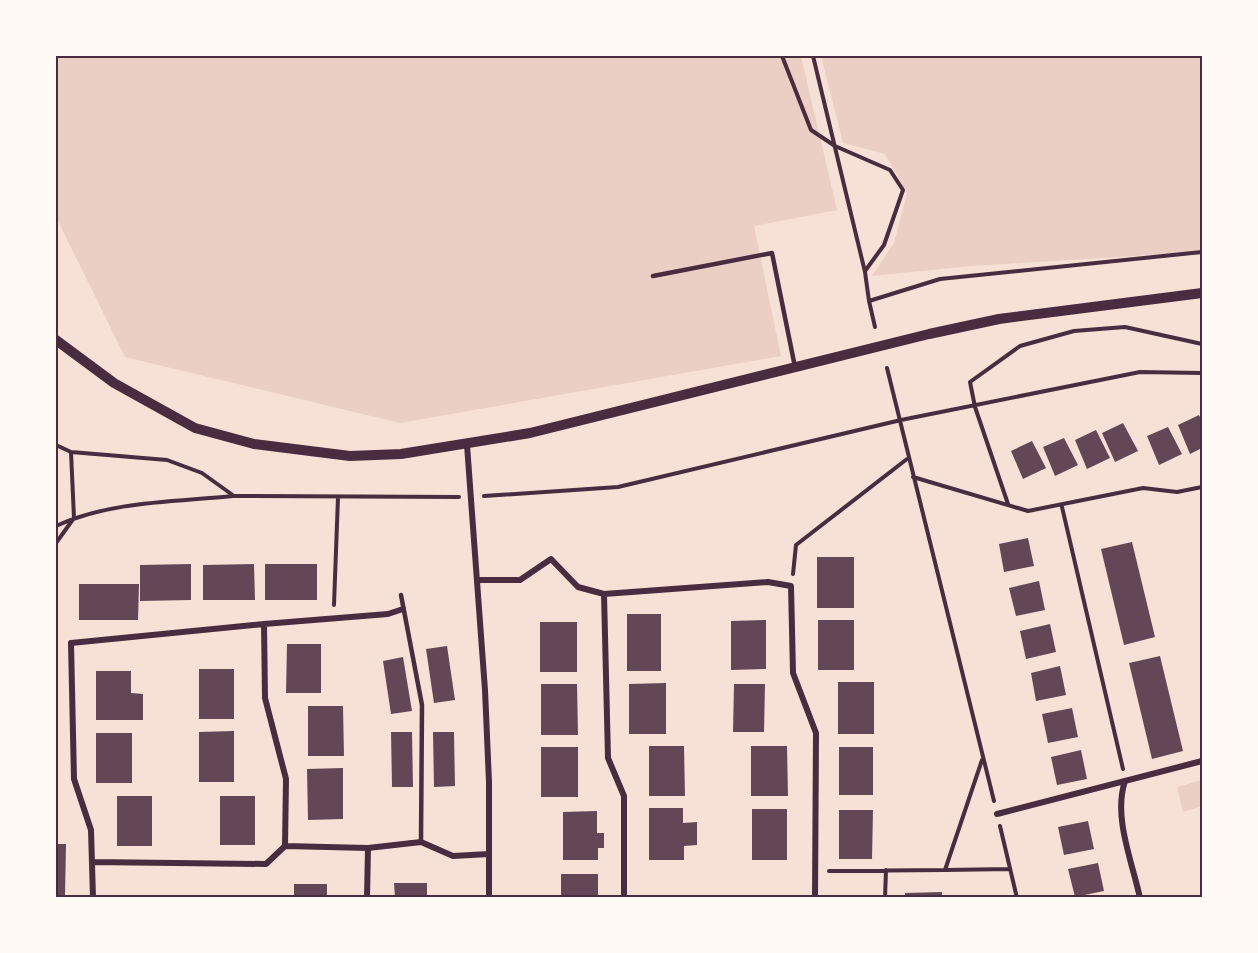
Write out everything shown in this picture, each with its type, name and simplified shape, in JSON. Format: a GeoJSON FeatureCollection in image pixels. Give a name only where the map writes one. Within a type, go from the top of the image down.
{"type":"FeatureCollection","features":[{"type":"Feature","properties":{"kind":"street"},"geometry":{"type":"LineString","coordinates":[[56,340],[114,383],[195,428],[254,444],[351,456],[401,454],[530,433],[999,319],[1203,293]]}},
{"type":"Feature","properties":{"kind":"street"},"geometry":{"type":"LineString","coordinates":[[467,445],[469,497],[478,580],[489,770],[489,897]]}},
{"type":"Feature","properties":{"kind":"street"},"geometry":{"type":"LineString","coordinates":[[478,580],[520,580],[551,559],[578,587],[604,594],[768,582],[791,586],[793,673],[816,733],[815,897]]}},
{"type":"Feature","properties":{"kind":"street"},"geometry":{"type":"LineString","coordinates":[[604,594],[608,758],[624,796],[624,897]]}},
{"type":"Feature","properties":{"kind":"street"},"geometry":{"type":"LineString","coordinates":[[93,897],[92,830],[74,779],[71,643],[388,614],[403,609]]}},
{"type":"Feature","properties":{"kind":"street"},"geometry":{"type":"LineString","coordinates":[[264,624],[265,698],[286,778],[285,846]]}},
{"type":"Feature","properties":{"kind":"street"},"geometry":{"type":"LineString","coordinates":[[997,814],[1203,761]]}},
{"type":"Feature","properties":{"kind":"street"},"geometry":{"type":"LineString","coordinates":[[1125,781],[1120,796],[1121,814],[1140,897]]}},
{"type":"Feature","properties":{"kind":"street"},"geometry":{"type":"LineString","coordinates":[[93,862],[266,864],[285,846],[368,848],[420,842],[453,856],[489,854]]}},
{"type":"Feature","properties":{"kind":"street"},"geometry":{"type":"LineString","coordinates":[[367,897],[368,848]]}},
{"type":"Feature","properties":{"kind":"lane"},"geometry":{"type":"LineString","coordinates":[[653,276],[772,253],[795,367]]}},
{"type":"Feature","properties":{"kind":"lane"},"geometry":{"type":"LineString","coordinates":[[401,595],[422,705],[420,842]]}},
{"type":"Feature","properties":{"kind":"path"},"geometry":{"type":"LineString","coordinates":[[782,56],[812,130],[835,146],[890,170],[903,190],[884,245],[865,272]]}},
{"type":"Feature","properties":{"kind":"path"},"geometry":{"type":"LineString","coordinates":[[813,56],[865,272],[875,327]]}},
{"type":"Feature","properties":{"kind":"path"},"geometry":{"type":"LineString","coordinates":[[869,302],[940,279],[1203,252]]}},
{"type":"Feature","properties":{"kind":"path"},"geometry":{"type":"LineString","coordinates":[[1008,504],[975,406],[970,382],[1020,346],[1074,331],[1125,327],[1203,344]]}},
{"type":"Feature","properties":{"kind":"path"},"geometry":{"type":"LineString","coordinates":[[887,368],[901,420],[907,459],[1017,897]]}},
{"type":"Feature","properties":{"kind":"path"},"geometry":{"type":"LineString","coordinates":[[56,526],[74,518],[114,507],[234,496],[469,497],[618,487],[901,420],[1140,372],[1203,373]]}},
{"type":"Feature","properties":{"kind":"path"},"geometry":{"type":"LineString","coordinates":[[56,445],[71,452],[167,460],[202,473],[234,496]]}},
{"type":"Feature","properties":{"kind":"path"},"geometry":{"type":"LineString","coordinates":[[56,543],[74,518],[71,452]]}},
{"type":"Feature","properties":{"kind":"path"},"geometry":{"type":"LineString","coordinates":[[791,586],[796,545],[907,459]]}},
{"type":"Feature","properties":{"kind":"path"},"geometry":{"type":"LineString","coordinates":[[913,477],[1028,511],[1062,507],[1143,488],[1177,492],[1203,487]]}},
{"type":"Feature","properties":{"kind":"path"},"geometry":{"type":"LineString","coordinates":[[334,618],[338,497]]}},
{"type":"Feature","properties":{"kind":"path"},"geometry":{"type":"LineString","coordinates":[[1062,507],[1125,781]]}},
{"type":"Feature","properties":{"kind":"path"},"geometry":{"type":"LineString","coordinates":[[945,870],[983,759]]}},
{"type":"Feature","properties":{"kind":"path"},"geometry":{"type":"LineString","coordinates":[[815,872],[1010,868]]}},
{"type":"Feature","properties":{"kind":"path"},"geometry":{"type":"LineString","coordinates":[[885,897],[886,870]]}},
{"type":"Feature","properties":{"kind":"shaded area"},"geometry":{"type":"Polygon","coordinates":[[[56,56],[801,56],[837,210],[754,226],[781,356],[400,423],[125,357],[56,217],[56,56]]]}},
{"type":"Feature","properties":{"kind":"shaded area"},"geometry":{"type":"Polygon","coordinates":[[[821,56],[1202,56],[1202,252],[972,266],[872,276],[894,243],[907,193],[885,154],[843,143],[821,56]]]}},
{"type":"Feature","properties":{"kind":"shaded area"},"geometry":{"type":"Polygon","coordinates":[[[1202,780],[1202,806],[1183,812],[1177,787],[1202,780]]]}},
{"type":"Feature","properties":{"kind":"building"},"geometry":{"type":"Polygon","coordinates":[[[1199,415],[1202,422],[1202,448],[1190,454],[1178,425],[1199,415]]]}},
{"type":"Feature","properties":{"kind":"building"},"geometry":{"type":"Polygon","coordinates":[[[1123,423],[1138,451],[1115,462],[1102,433],[1123,423]]]}},
{"type":"Feature","properties":{"kind":"building"},"geometry":{"type":"Polygon","coordinates":[[[1168,427],[1182,454],[1159,465],[1147,436],[1168,427]]]}},
{"type":"Feature","properties":{"kind":"building"},"geometry":{"type":"Polygon","coordinates":[[[1096,430],[1110,458],[1087,469],[1075,440],[1096,430]]]}},
{"type":"Feature","properties":{"kind":"building"},"geometry":{"type":"Polygon","coordinates":[[[1064,438],[1078,465],[1055,476],[1043,447],[1064,438]]]}},
{"type":"Feature","properties":{"kind":"building"},"geometry":{"type":"Polygon","coordinates":[[[1032,441],[1046,468],[1023,479],[1011,451],[1032,441]]]}},
{"type":"Feature","properties":{"kind":"building"},"geometry":{"type":"Polygon","coordinates":[[[1028,538],[1034,566],[1004,572],[999,544],[1028,538]]]}},
{"type":"Feature","properties":{"kind":"building"},"geometry":{"type":"Polygon","coordinates":[[[1132,542],[1155,637],[1124,645],[1101,549],[1132,542]]]}},
{"type":"Feature","properties":{"kind":"building"},"geometry":{"type":"Polygon","coordinates":[[[817,557],[854,557],[854,608],[817,608],[817,557]]]}},
{"type":"Feature","properties":{"kind":"building"},"geometry":{"type":"Polygon","coordinates":[[[191,564],[191,600],[140,601],[140,565],[191,564]]]}},
{"type":"Feature","properties":{"kind":"building"},"geometry":{"type":"Polygon","coordinates":[[[254,564],[255,600],[203,600],[203,565],[254,564]]]}},
{"type":"Feature","properties":{"kind":"building"},"geometry":{"type":"Polygon","coordinates":[[[265,564],[317,564],[317,600],[265,600],[265,564]]]}},
{"type":"Feature","properties":{"kind":"building"},"geometry":{"type":"Polygon","coordinates":[[[1039,581],[1045,610],[1016,616],[1009,588],[1039,581]]]}},
{"type":"Feature","properties":{"kind":"building"},"geometry":{"type":"Polygon","coordinates":[[[79,584],[139,584],[138,620],[79,620],[79,584]]]}},
{"type":"Feature","properties":{"kind":"building"},"geometry":{"type":"Polygon","coordinates":[[[627,614],[661,614],[661,671],[627,671],[627,614]]]}},
{"type":"Feature","properties":{"kind":"building"},"geometry":{"type":"Polygon","coordinates":[[[766,620],[766,669],[731,670],[731,621],[766,620]]]}},
{"type":"Feature","properties":{"kind":"building"},"geometry":{"type":"Polygon","coordinates":[[[818,620],[854,620],[854,670],[818,670],[818,620]]]}},
{"type":"Feature","properties":{"kind":"building"},"geometry":{"type":"Polygon","coordinates":[[[540,622],[577,622],[577,672],[540,672],[540,622]]]}},
{"type":"Feature","properties":{"kind":"building"},"geometry":{"type":"Polygon","coordinates":[[[1050,624],[1056,652],[1026,659],[1020,631],[1050,624]]]}},
{"type":"Feature","properties":{"kind":"building"},"geometry":{"type":"Polygon","coordinates":[[[287,644],[321,644],[321,693],[286,693],[287,644]]]}},
{"type":"Feature","properties":{"kind":"building"},"geometry":{"type":"Polygon","coordinates":[[[447,646],[455,700],[434,703],[426,649],[447,646]]]}},
{"type":"Feature","properties":{"kind":"building"},"geometry":{"type":"Polygon","coordinates":[[[1160,656],[1183,751],[1152,759],[1129,663],[1160,656]]]}},
{"type":"Feature","properties":{"kind":"building"},"geometry":{"type":"Polygon","coordinates":[[[403,657],[412,711],[391,714],[383,661],[403,657]]]}},
{"type":"Feature","properties":{"kind":"building"},"geometry":{"type":"Polygon","coordinates":[[[1060,666],[1066,695],[1036,701],[1031,673],[1060,666]]]}},
{"type":"Feature","properties":{"kind":"building"},"geometry":{"type":"Polygon","coordinates":[[[199,669],[234,669],[234,719],[199,719],[199,669]]]}},
{"type":"Feature","properties":{"kind":"building"},"geometry":{"type":"Polygon","coordinates":[[[96,671],[131,671],[131,693],[143,694],[143,720],[96,720],[96,671]]]}},
{"type":"Feature","properties":{"kind":"building"},"geometry":{"type":"Polygon","coordinates":[[[838,682],[874,682],[874,734],[838,734],[838,682]]]}},
{"type":"Feature","properties":{"kind":"building"},"geometry":{"type":"Polygon","coordinates":[[[666,683],[666,734],[629,734],[629,684],[666,683]]]}},
{"type":"Feature","properties":{"kind":"building"},"geometry":{"type":"Polygon","coordinates":[[[541,684],[577,684],[578,735],[541,735],[541,684]]]}},
{"type":"Feature","properties":{"kind":"building"},"geometry":{"type":"Polygon","coordinates":[[[734,684],[765,684],[764,732],[733,732],[734,684]]]}},
{"type":"Feature","properties":{"kind":"building"},"geometry":{"type":"Polygon","coordinates":[[[308,706],[343,706],[344,756],[308,756],[308,706]]]}},
{"type":"Feature","properties":{"kind":"building"},"geometry":{"type":"Polygon","coordinates":[[[1072,708],[1078,737],[1048,743],[1042,714],[1072,708]]]}},
{"type":"Feature","properties":{"kind":"building"},"geometry":{"type":"Polygon","coordinates":[[[234,731],[234,782],[199,782],[199,732],[234,731]]]}},
{"type":"Feature","properties":{"kind":"building"},"geometry":{"type":"Polygon","coordinates":[[[391,732],[412,732],[413,787],[392,787],[391,732]]]}},
{"type":"Feature","properties":{"kind":"building"},"geometry":{"type":"Polygon","coordinates":[[[433,732],[454,732],[455,786],[434,787],[433,732]]]}},
{"type":"Feature","properties":{"kind":"building"},"geometry":{"type":"Polygon","coordinates":[[[96,733],[132,733],[132,783],[96,783],[96,733]]]}},
{"type":"Feature","properties":{"kind":"building"},"geometry":{"type":"Polygon","coordinates":[[[649,746],[684,746],[685,796],[649,796],[649,746]]]}},
{"type":"Feature","properties":{"kind":"building"},"geometry":{"type":"Polygon","coordinates":[[[751,746],[787,746],[788,796],[751,796],[751,746]]]}},
{"type":"Feature","properties":{"kind":"building"},"geometry":{"type":"Polygon","coordinates":[[[541,747],[578,747],[578,797],[541,797],[541,747]]]}},
{"type":"Feature","properties":{"kind":"building"},"geometry":{"type":"Polygon","coordinates":[[[839,747],[873,747],[873,795],[839,795],[839,747]]]}},
{"type":"Feature","properties":{"kind":"building"},"geometry":{"type":"Polygon","coordinates":[[[1081,750],[1087,779],[1057,785],[1051,757],[1081,750]]]}},
{"type":"Feature","properties":{"kind":"building"},"geometry":{"type":"Polygon","coordinates":[[[343,768],[343,819],[308,820],[307,769],[343,768]]]}},
{"type":"Feature","properties":{"kind":"building"},"geometry":{"type":"Polygon","coordinates":[[[117,796],[152,796],[152,846],[117,846],[117,796]]]}},
{"type":"Feature","properties":{"kind":"building"},"geometry":{"type":"Polygon","coordinates":[[[220,796],[255,796],[255,845],[220,845],[220,796]]]}},
{"type":"Feature","properties":{"kind":"building"},"geometry":{"type":"Polygon","coordinates":[[[649,808],[683,808],[683,823],[697,822],[697,845],[684,846],[684,860],[649,860],[649,808]]]}},
{"type":"Feature","properties":{"kind":"building"},"geometry":{"type":"Polygon","coordinates":[[[752,809],[787,809],[787,860],[752,860],[752,809]]]}},
{"type":"Feature","properties":{"kind":"building"},"geometry":{"type":"Polygon","coordinates":[[[839,810],[873,810],[872,859],[839,859],[839,810]]]}},
{"type":"Feature","properties":{"kind":"building"},"geometry":{"type":"Polygon","coordinates":[[[597,811],[597,833],[604,833],[604,848],[598,848],[598,860],[563,860],[563,812],[597,811]]]}},
{"type":"Feature","properties":{"kind":"building"},"geometry":{"type":"Polygon","coordinates":[[[1088,821],[1094,849],[1064,855],[1058,827],[1088,821]]]}},
{"type":"Feature","properties":{"kind":"building"},"geometry":{"type":"Polygon","coordinates":[[[56,844],[66,844],[65,895],[56,895],[56,844]]]}},
{"type":"Feature","properties":{"kind":"building"},"geometry":{"type":"Polygon","coordinates":[[[1098,863],[1104,891],[1075,897],[1068,869],[1098,863]]]}},
{"type":"Feature","properties":{"kind":"building"},"geometry":{"type":"Polygon","coordinates":[[[561,874],[598,874],[598,898],[561,898],[561,874]]]}},
{"type":"Feature","properties":{"kind":"building"},"geometry":{"type":"Polygon","coordinates":[[[394,883],[427,883],[427,898],[395,898],[394,883]]]}},
{"type":"Feature","properties":{"kind":"building"},"geometry":{"type":"Polygon","coordinates":[[[294,884],[327,884],[327,898],[294,898],[294,884]]]}},
{"type":"Feature","properties":{"kind":"building"},"geometry":{"type":"Polygon","coordinates":[[[942,892],[942,898],[905,898],[905,893],[942,892]]]}}]}
